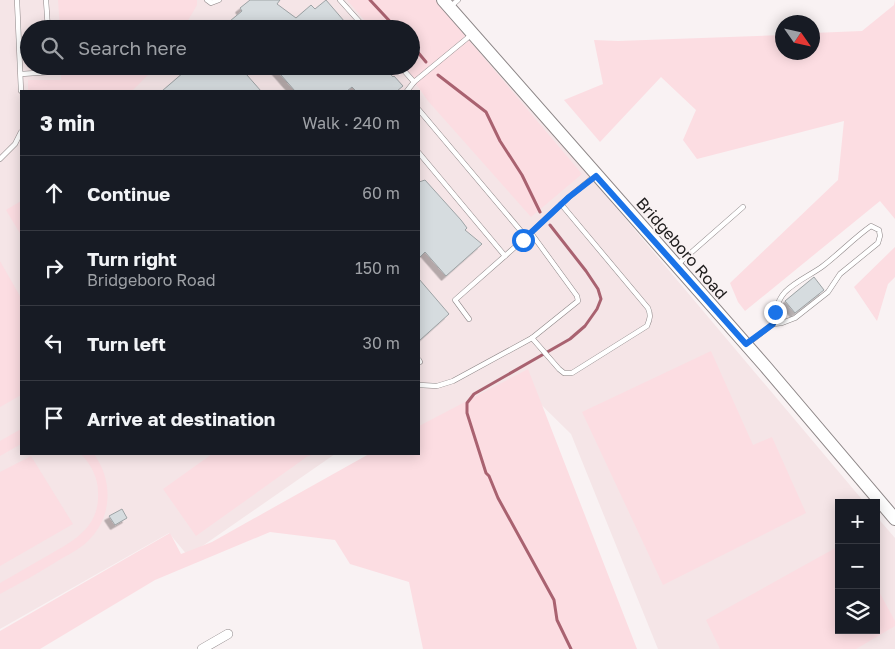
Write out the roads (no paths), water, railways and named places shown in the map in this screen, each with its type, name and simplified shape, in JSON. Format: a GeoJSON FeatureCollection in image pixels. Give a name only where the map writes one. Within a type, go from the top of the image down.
{"type":"FeatureCollection","features":[{"type":"Feature","properties":{"kind":"main road","name":"Bridgeboro Road"},"geometry":{"type":"LineString","coordinates":[[450,2],[472,34],[746,344],[895,520]]}},
{"type":"Feature","properties":{"kind":"street"},"geometry":{"type":"LineString","coordinates":[[202,649],[228,634]]}},
{"type":"Feature","properties":{"kind":"lane"},"geometry":{"type":"LineString","coordinates":[[17,0],[20,56]]}},
{"type":"Feature","properties":{"kind":"lane"},"geometry":{"type":"LineString","coordinates":[[46,0],[47,20]]}},
{"type":"Feature","properties":{"kind":"lane"},"geometry":{"type":"LineString","coordinates":[[207,0],[211,3],[219,0]]}},
{"type":"Feature","properties":{"kind":"lane"},"geometry":{"type":"LineString","coordinates":[[340,0],[358,20]]}},
{"type":"Feature","properties":{"kind":"lane"},"geometry":{"type":"LineString","coordinates":[[408,90],[414,82],[472,34]]}},
{"type":"Feature","properties":{"kind":"lane"},"geometry":{"type":"LineString","coordinates":[[21,75],[21,90]]}},
{"type":"Feature","properties":{"kind":"lane"},"geometry":{"type":"LineString","coordinates":[[408,75],[414,82]]}},
{"type":"Feature","properties":{"kind":"lane"},"geometry":{"type":"LineString","coordinates":[[420,111],[526,237]]}},
{"type":"Feature","properties":{"kind":"lane"},"geometry":{"type":"LineString","coordinates":[[0,159],[15,144],[20,134]]}},
{"type":"Feature","properties":{"kind":"lane"},"geometry":{"type":"LineString","coordinates":[[420,154],[505,256]]}},
{"type":"Feature","properties":{"kind":"lane"},"geometry":{"type":"LineString","coordinates":[[469,319],[455,300],[561,204],[596,176]]}},
{"type":"Feature","properties":{"kind":"lane"},"geometry":{"type":"LineString","coordinates":[[532,338],[559,369],[564,373],[572,373],[647,326],[650,319],[648,308],[561,204]]}},
{"type":"Feature","properties":{"kind":"lane"},"geometry":{"type":"LineString","coordinates":[[676,266],[744,207]]}},
{"type":"Feature","properties":{"kind":"lane"},"geometry":{"type":"LineString","coordinates":[[746,344],[773,324],[795,318],[828,292],[840,274],[878,243],[879,230],[871,226],[823,266],[801,279],[786,292],[777,304],[773,324]]}},
{"type":"Feature","properties":{"kind":"lane"},"geometry":{"type":"LineString","coordinates":[[420,385],[437,386],[454,381],[532,338],[578,301],[577,296],[531,232]]}},
{"type":"Feature","properties":{"kind":"waterway"},"geometry":{"type":"LineString","coordinates":[[370,0],[389,20]]}},
{"type":"Feature","properties":{"kind":"waterway"},"geometry":{"type":"LineString","coordinates":[[420,55],[426,62]]}},
{"type":"Feature","properties":{"kind":"waterway"},"geometry":{"type":"LineString","coordinates":[[438,75],[486,112],[500,141],[522,175],[540,212]]}},
{"type":"Feature","properties":{"kind":"waterway"},"geometry":{"type":"LineString","coordinates":[[550,225],[598,289],[601,299],[597,309],[585,326],[570,339],[474,394],[467,403],[467,413],[486,473],[554,600],[557,620],[571,649]]}}]}
